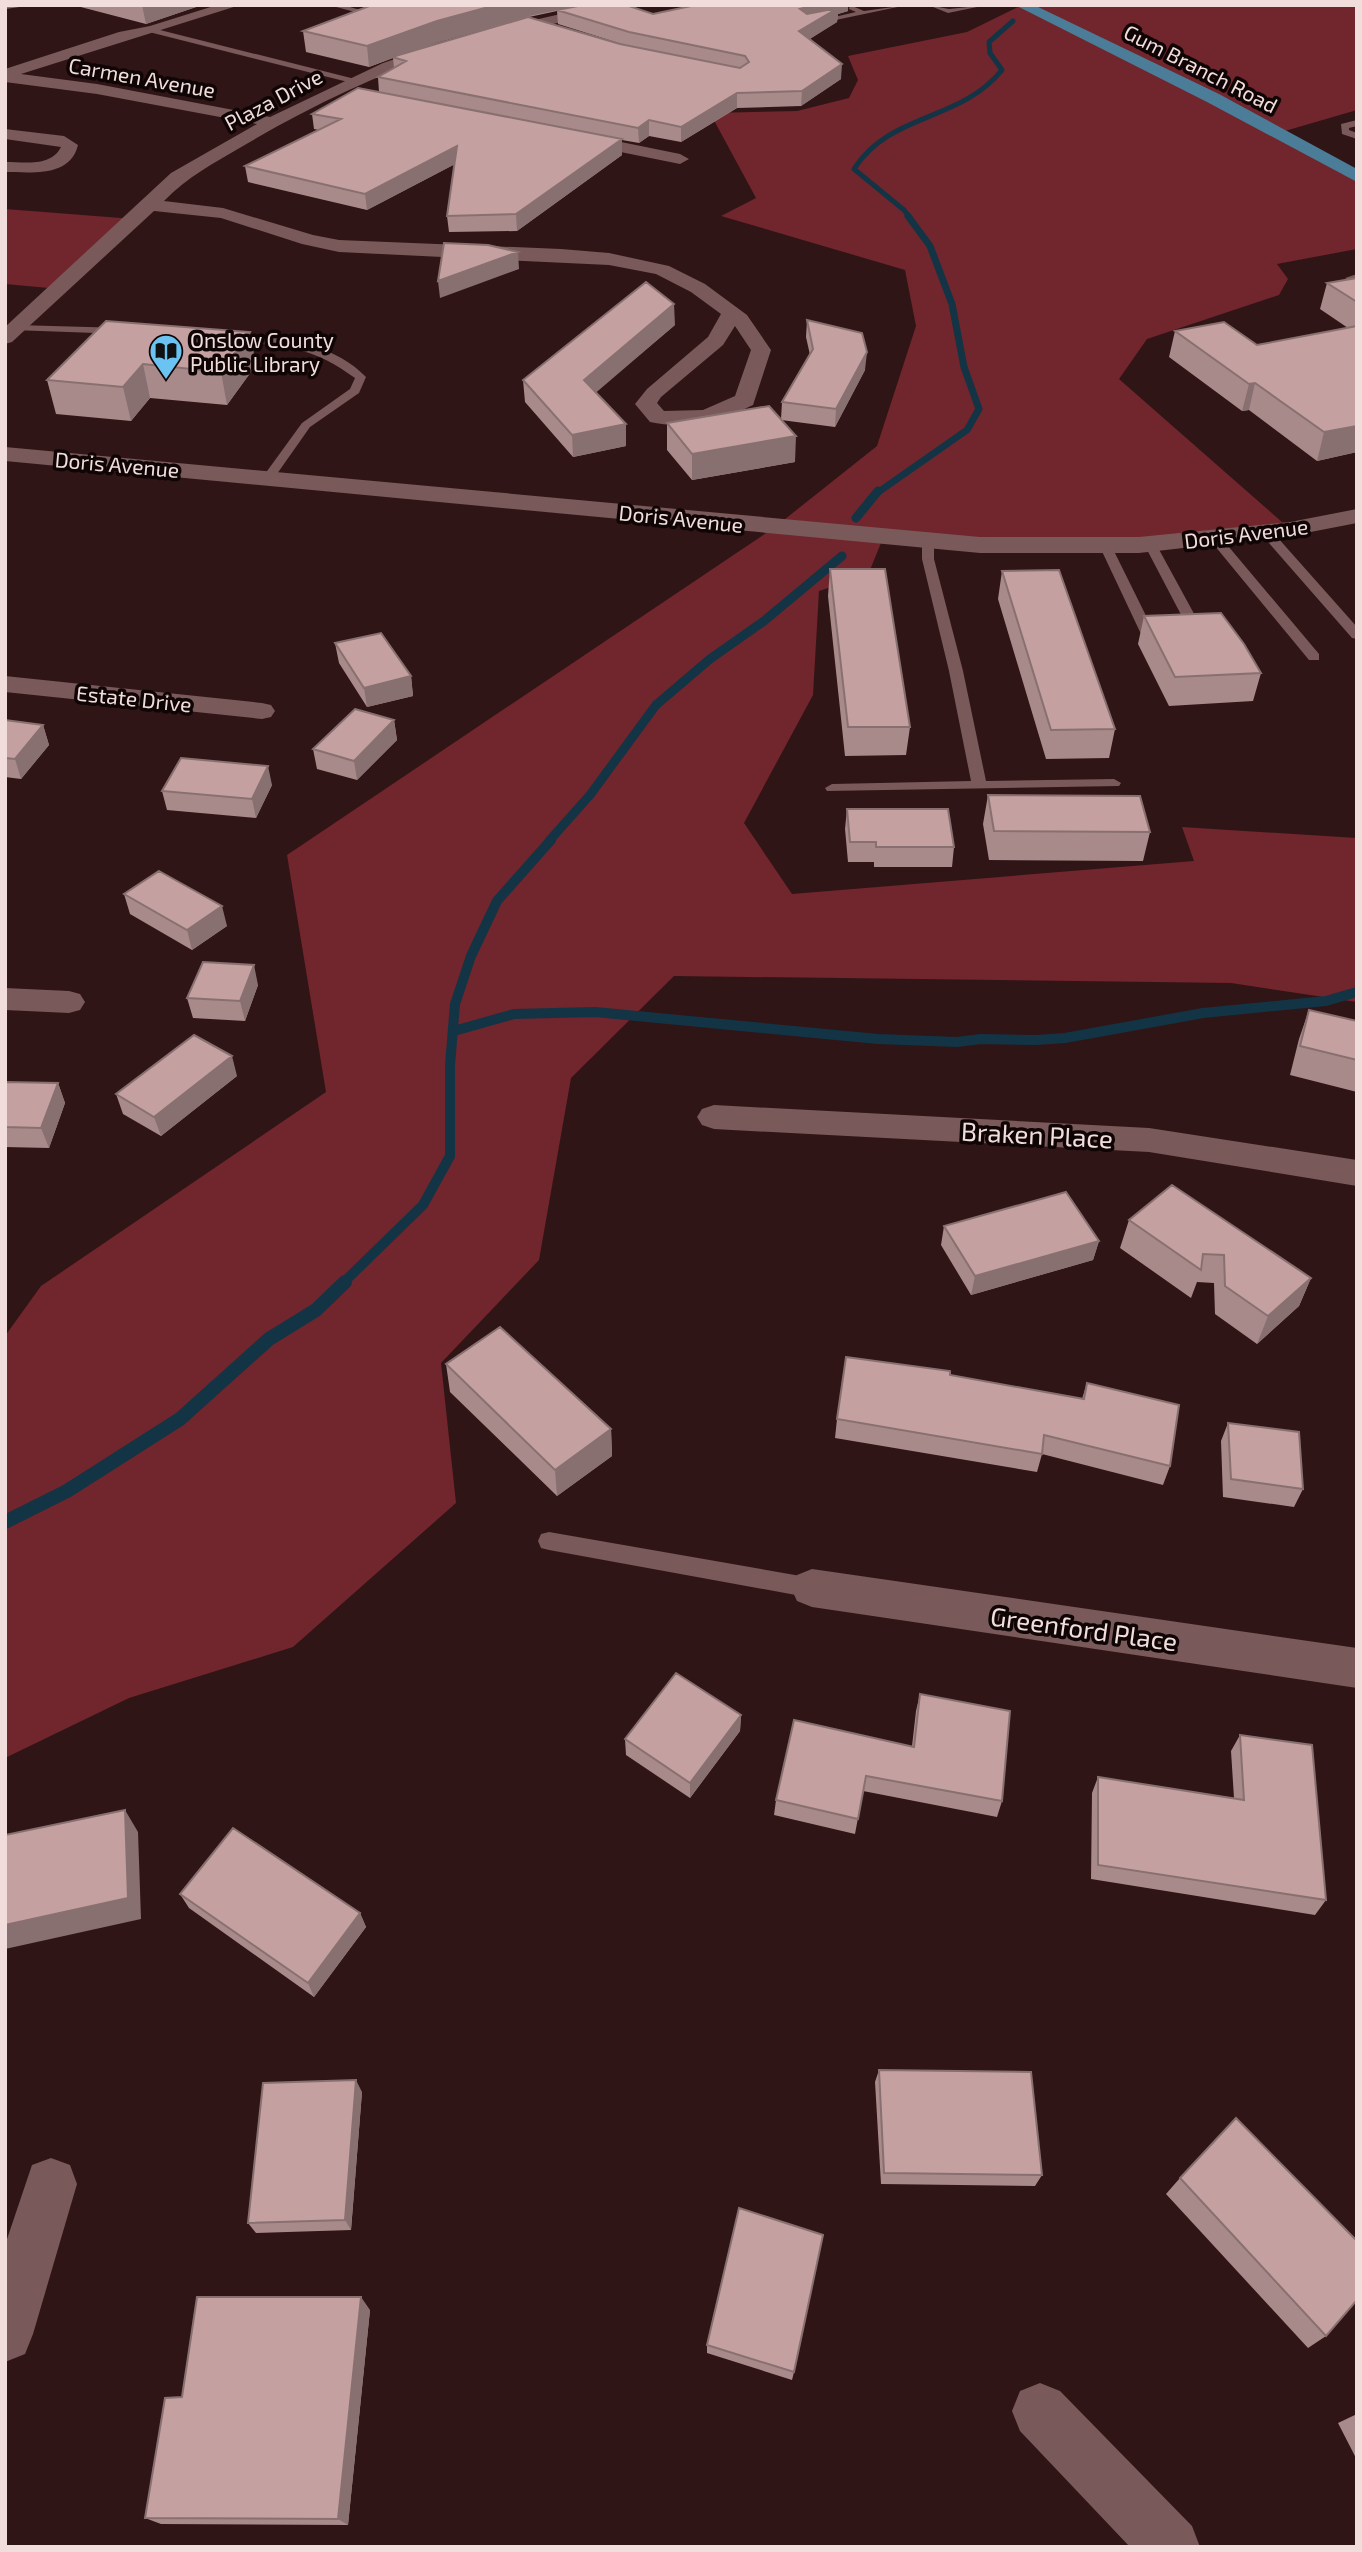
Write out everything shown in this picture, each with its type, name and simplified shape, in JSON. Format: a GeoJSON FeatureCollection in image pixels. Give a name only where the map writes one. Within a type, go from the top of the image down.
{"type":"FeatureCollection","features":[{"type":"Feature","properties":{"kind":"main road","name":"Gum Branch Road"},"geometry":{"type":"LineString","coordinates":[[1022,5],[1213,98],[1357,177]]}},
{"type":"Feature","properties":{"kind":"street"},"geometry":{"type":"LineString","coordinates":[[5,76],[101,42],[152,30],[233,5]]}},
{"type":"Feature","properties":{"kind":"street"},"geometry":{"type":"LineString","coordinates":[[482,37],[530,23],[620,5]]}},
{"type":"Feature","properties":{"kind":"street"},"geometry":{"type":"LineString","coordinates":[[530,23],[567,36]]}},
{"type":"Feature","properties":{"kind":"street","name":"Plaza Drive"},"geometry":{"type":"LineString","coordinates":[[360,89],[388,66],[457,44]]}},
{"type":"Feature","properties":{"kind":"street","name":"Carmen Avenue"},"geometry":{"type":"LineString","coordinates":[[5,76],[97,89],[272,122]]}},
{"type":"Feature","properties":{"kind":"street"},"geometry":{"type":"LineString","coordinates":[[337,91],[360,89]]}},
{"type":"Feature","properties":{"kind":"street","name":"Plaza Drive"},"geometry":{"type":"LineString","coordinates":[[11,333],[177,177],[272,122],[337,91]]}},
{"type":"Feature","properties":{"kind":"street"},"geometry":{"type":"LineString","coordinates":[[5,134],[64,141],[70,145],[68,153],[50,167],[5,167]]}},
{"type":"Feature","properties":{"kind":"street"},"geometry":{"type":"LineString","coordinates":[[556,134],[680,159]]}},
{"type":"Feature","properties":{"kind":"street"},"geometry":{"type":"LineString","coordinates":[[150,205],[223,214],[309,240],[339,246],[561,255],[609,259],[662,270],[698,288],[732,313],[740,319],[761,350],[745,400],[722,413],[695,420],[658,417],[646,404],[654,393],[716,341],[732,313]]}},
{"type":"Feature","properties":{"kind":"street","name":"Doris Avenue"},"geometry":{"type":"LineString","coordinates":[[5,454],[928,541],[1150,544],[1266,532],[1357,516]]}},
{"type":"Feature","properties":{"kind":"street","name":"Estate Drive"},"geometry":{"type":"LineString","coordinates":[[5,684],[262,711]]}},
{"type":"Feature","properties":{"kind":"street"},"geometry":{"type":"LineString","coordinates":[[5,999],[69,1003]]}},
{"type":"Feature","properties":{"kind":"street","name":"Braken Place"},"geometry":{"type":"LineString","coordinates":[[714,1117],[1149,1140],[1357,1173]]}},
{"type":"Feature","properties":{"kind":"street","name":"Greenford Place"},"geometry":{"type":"LineString","coordinates":[[812,1588],[1357,1668]]}},
{"type":"Feature","properties":{"kind":"street"},"geometry":{"type":"LineString","coordinates":[[5,2334],[51,2184]]}},
{"type":"Feature","properties":{"kind":"street"},"geometry":{"type":"LineString","coordinates":[[1040,2411],[1171,2547]]}},
{"type":"Feature","properties":{"kind":"lane"},"geometry":{"type":"LineString","coordinates":[[333,5],[377,16]]}},
{"type":"Feature","properties":{"kind":"lane"},"geometry":{"type":"LineString","coordinates":[[848,5],[863,13]]}},
{"type":"Feature","properties":{"kind":"lane"},"geometry":{"type":"LineString","coordinates":[[806,24],[903,5]]}},
{"type":"Feature","properties":{"kind":"lane"},"geometry":{"type":"LineString","coordinates":[[932,5],[948,11],[983,5]]}},
{"type":"Feature","properties":{"kind":"lane"},"geometry":{"type":"LineString","coordinates":[[152,30],[360,89]]}},
{"type":"Feature","properties":{"kind":"lane"},"geometry":{"type":"LineString","coordinates":[[1357,123],[1344,127],[1345,132],[1357,136]]}},
{"type":"Feature","properties":{"kind":"lane"},"geometry":{"type":"LineString","coordinates":[[11,333],[60,329],[138,331]]}},
{"type":"Feature","properties":{"kind":"lane"},"geometry":{"type":"LineString","coordinates":[[60,329],[99,342],[129,342]]}},
{"type":"Feature","properties":{"kind":"lane"},"geometry":{"type":"LineString","coordinates":[[219,335],[282,339],[340,359],[360,377],[355,391],[306,425],[268,478]]}},
{"type":"Feature","properties":{"kind":"lane"},"geometry":{"type":"LineString","coordinates":[[1266,532],[1357,635]]}},
{"type":"Feature","properties":{"kind":"lane"},"geometry":{"type":"LineString","coordinates":[[1214,537],[1314,657]]}},
{"type":"Feature","properties":{"kind":"lane"},"geometry":{"type":"LineString","coordinates":[[928,541],[928,559],[956,671],[979,784]]}},
{"type":"Feature","properties":{"kind":"lane"},"geometry":{"type":"LineString","coordinates":[[1104,545],[1148,634],[1202,632],[1150,544]]}},
{"type":"Feature","properties":{"kind":"lane"},"geometry":{"type":"LineString","coordinates":[[832,788],[1114,783]]}},
{"type":"Feature","properties":{"kind":"lane"},"geometry":{"type":"LineString","coordinates":[[549,1541],[812,1588]]}},
{"type":"Feature","properties":{"kind":"shaded area"},"geometry":{"type":"Polygon","coordinates":[[[1022,5],[1357,5],[1357,110],[1278,133],[1357,177],[1357,249],[1277,264],[1288,279],[1279,295],[1147,339],[1119,379],[1290,529],[1139,545],[883,538],[868,575],[819,591],[813,695],[744,823],[792,894],[1194,861],[1182,827],[1357,838],[1357,1002],[1231,983],[674,976],[571,1078],[539,1260],[441,1363],[456,1503],[293,1647],[129,1698],[5,1758],[5,1336],[41,1286],[326,1092],[287,855],[775,527],[877,446],[916,326],[905,270],[721,216],[756,198],[710,113],[797,111],[849,98],[858,80],[848,56],[967,32],[1022,5]]]}},
{"type":"Feature","properties":{"kind":"shaded area"},"geometry":{"type":"Polygon","coordinates":[[[5,209],[134,219],[60,289],[5,284],[5,209]]]}},
{"type":"Feature","properties":{"kind":"building"},"geometry":{"type":"Polygon","coordinates":[[[372,5],[496,5],[437,21],[367,46],[303,31],[372,5]]]}},
{"type":"Feature","properties":{"kind":"building"},"geometry":{"type":"Polygon","coordinates":[[[583,5],[626,5],[653,14],[696,5],[815,5],[800,9],[807,14],[838,8],[799,31],[842,64],[802,91],[737,93],[681,127],[649,120],[638,128],[378,77],[406,61],[392,57],[528,17],[620,44],[740,68],[749,62],[745,56],[629,32],[557,10],[583,5]]]}},
{"type":"Feature","properties":{"kind":"building"},"geometry":{"type":"Polygon","coordinates":[[[358,88],[622,139],[516,214],[447,216],[457,146],[365,194],[245,166],[341,119],[312,114],[358,88]]]}},
{"type":"Feature","properties":{"kind":"building"},"geometry":{"type":"Polygon","coordinates":[[[444,243],[488,245],[518,252],[438,281],[444,243]]]}},
{"type":"Feature","properties":{"kind":"building"},"geometry":{"type":"Polygon","coordinates":[[[1357,278],[1357,302],[1327,283],[1357,278]]]}},
{"type":"Feature","properties":{"kind":"building"},"geometry":{"type":"Polygon","coordinates":[[[646,282],[674,304],[584,380],[626,424],[572,435],[523,380],[646,282]]]}},
{"type":"Feature","properties":{"kind":"building"},"geometry":{"type":"Polygon","coordinates":[[[807,320],[862,333],[867,352],[836,409],[782,402],[813,349],[807,320]]]}},
{"type":"Feature","properties":{"kind":"building"},"geometry":{"type":"Polygon","coordinates":[[[106,321],[250,332],[221,372],[143,364],[123,387],[47,380],[106,321]]]}},
{"type":"Feature","properties":{"kind":"building"},"geometry":{"type":"Polygon","coordinates":[[[1224,322],[1257,345],[1357,326],[1357,426],[1324,432],[1255,383],[1249,384],[1175,331],[1224,322]]]}},
{"type":"Feature","properties":{"kind":"building"},"geometry":{"type":"Polygon","coordinates":[[[769,406],[796,436],[692,454],[667,423],[769,406]]]}},
{"type":"Feature","properties":{"kind":"building"},"geometry":{"type":"Polygon","coordinates":[[[830,569],[885,569],[910,727],[848,727],[830,569]]]}},
{"type":"Feature","properties":{"kind":"building"},"geometry":{"type":"Polygon","coordinates":[[[1059,570],[1115,729],[1051,730],[1002,571],[1059,570]]]}},
{"type":"Feature","properties":{"kind":"building"},"geometry":{"type":"Polygon","coordinates":[[[1221,613],[1261,673],[1175,677],[1144,616],[1221,613]]]}},
{"type":"Feature","properties":{"kind":"building"},"geometry":{"type":"Polygon","coordinates":[[[381,633],[411,676],[364,688],[335,643],[381,633]]]}},
{"type":"Feature","properties":{"kind":"building"},"geometry":{"type":"Polygon","coordinates":[[[355,709],[394,720],[354,761],[313,749],[355,709]]]}},
{"type":"Feature","properties":{"kind":"building"},"geometry":{"type":"Polygon","coordinates":[[[5,720],[43,725],[15,759],[5,758],[5,720]]]}},
{"type":"Feature","properties":{"kind":"building"},"geometry":{"type":"Polygon","coordinates":[[[181,758],[268,766],[252,799],[162,791],[181,758]]]}},
{"type":"Feature","properties":{"kind":"building"},"geometry":{"type":"Polygon","coordinates":[[[988,795],[1140,796],[1150,832],[994,831],[988,795]]]}},
{"type":"Feature","properties":{"kind":"building"},"geometry":{"type":"Polygon","coordinates":[[[847,809],[948,809],[954,847],[876,847],[876,842],[850,842],[847,809]]]}},
{"type":"Feature","properties":{"kind":"building"},"geometry":{"type":"Polygon","coordinates":[[[159,871],[222,906],[187,930],[124,894],[159,871]]]}},
{"type":"Feature","properties":{"kind":"building"},"geometry":{"type":"Polygon","coordinates":[[[203,962],[254,965],[240,1001],[187,998],[203,962]]]}},
{"type":"Feature","properties":{"kind":"building"},"geometry":{"type":"Polygon","coordinates":[[[1309,1010],[1357,1021],[1357,1060],[1300,1046],[1309,1010]]]}},
{"type":"Feature","properties":{"kind":"building"},"geometry":{"type":"Polygon","coordinates":[[[194,1035],[232,1056],[154,1117],[116,1094],[194,1035]]]}},
{"type":"Feature","properties":{"kind":"building"},"geometry":{"type":"Polygon","coordinates":[[[5,1082],[58,1083],[41,1128],[5,1127],[5,1082]]]}},
{"type":"Feature","properties":{"kind":"building"},"geometry":{"type":"Polygon","coordinates":[[[1172,1185],[1311,1278],[1268,1316],[1225,1286],[1224,1255],[1203,1254],[1201,1270],[1129,1220],[1172,1185]]]}},
{"type":"Feature","properties":{"kind":"building"},"geometry":{"type":"Polygon","coordinates":[[[1066,1192],[1099,1241],[975,1276],[944,1226],[1066,1192]]]}},
{"type":"Feature","properties":{"kind":"building"},"geometry":{"type":"Polygon","coordinates":[[[500,1327],[611,1429],[555,1470],[446,1364],[500,1327]]]}},
{"type":"Feature","properties":{"kind":"building"},"geometry":{"type":"Polygon","coordinates":[[[846,1357],[950,1371],[950,1375],[1084,1399],[1087,1383],[1179,1405],[1170,1466],[1044,1435],[1042,1454],[837,1419],[846,1357]]]}},
{"type":"Feature","properties":{"kind":"building"},"geometry":{"type":"Polygon","coordinates":[[[1228,1423],[1299,1432],[1303,1489],[1231,1479],[1228,1423]]]}},
{"type":"Feature","properties":{"kind":"building"},"geometry":{"type":"Polygon","coordinates":[[[676,1673],[741,1715],[690,1783],[625,1739],[676,1673]]]}},
{"type":"Feature","properties":{"kind":"building"},"geometry":{"type":"Polygon","coordinates":[[[920,1694],[1010,1711],[1002,1801],[866,1776],[858,1819],[776,1800],[794,1720],[914,1747],[920,1694]]]}},
{"type":"Feature","properties":{"kind":"building"},"geometry":{"type":"Polygon","coordinates":[[[1240,1735],[1312,1745],[1326,1900],[1098,1865],[1098,1777],[1244,1800],[1240,1735]]]}},
{"type":"Feature","properties":{"kind":"building"},"geometry":{"type":"Polygon","coordinates":[[[125,1810],[128,1898],[5,1925],[5,1835],[125,1810]]]}},
{"type":"Feature","properties":{"kind":"building"},"geometry":{"type":"Polygon","coordinates":[[[233,1828],[360,1913],[308,1983],[180,1894],[233,1828]]]}},
{"type":"Feature","properties":{"kind":"building"},"geometry":{"type":"Polygon","coordinates":[[[879,2070],[1031,2072],[1042,2175],[884,2173],[879,2070]]]}},
{"type":"Feature","properties":{"kind":"building"},"geometry":{"type":"Polygon","coordinates":[[[356,2080],[345,2220],[248,2223],[263,2083],[356,2080]]]}},
{"type":"Feature","properties":{"kind":"building"},"geometry":{"type":"Polygon","coordinates":[[[1236,2118],[1357,2241],[1357,2300],[1326,2336],[1180,2178],[1236,2118]]]}},
{"type":"Feature","properties":{"kind":"building"},"geometry":{"type":"Polygon","coordinates":[[[739,2208],[823,2235],[794,2372],[707,2345],[739,2208]]]}},
{"type":"Feature","properties":{"kind":"building"},"geometry":{"type":"Polygon","coordinates":[[[197,2297],[361,2297],[338,2519],[145,2518],[165,2398],[182,2397],[197,2297]]]}},
{"type":"Feature","properties":{"kind":"waterway"},"geometry":{"type":"LineString","coordinates":[[910,218],[854,169],[869,151],[887,137],[985,87],[1002,70],[990,53],[989,42],[1013,21]]}},
{"type":"Feature","properties":{"kind":"waterway"},"geometry":{"type":"LineString","coordinates":[[877,493],[967,430],[979,409],[964,367],[952,304],[930,246],[908,216]]}},
{"type":"Feature","properties":{"kind":"waterway"},"geometry":{"type":"LineString","coordinates":[[856,518],[878,491]]}},
{"type":"Feature","properties":{"kind":"waterway"},"geometry":{"type":"LineString","coordinates":[[549,841],[590,795],[656,705],[710,659],[764,621],[842,556]]}},
{"type":"Feature","properties":{"kind":"waterway"},"geometry":{"type":"LineString","coordinates":[[343,1283],[423,1205],[450,1156],[450,1065],[455,1004],[471,956],[497,901],[551,840]]}},
{"type":"Feature","properties":{"kind":"waterway"},"geometry":{"type":"LineString","coordinates":[[454,1031],[514,1014],[595,1012],[878,1039],[957,1042],[981,1039],[1036,1040],[1065,1038],[1203,1013],[1326,1001],[1357,992]]}},
{"type":"Feature","properties":{"kind":"waterway"},"geometry":{"type":"LineString","coordinates":[[5,1522],[67,1491],[180,1419],[269,1339],[316,1310],[345,1282]]}},
{"type":"Feature","properties":{"kind":"place","name":"Onslow County Public Library"},"geometry":{"type":"Point","coordinates":[166,381]}}]}
